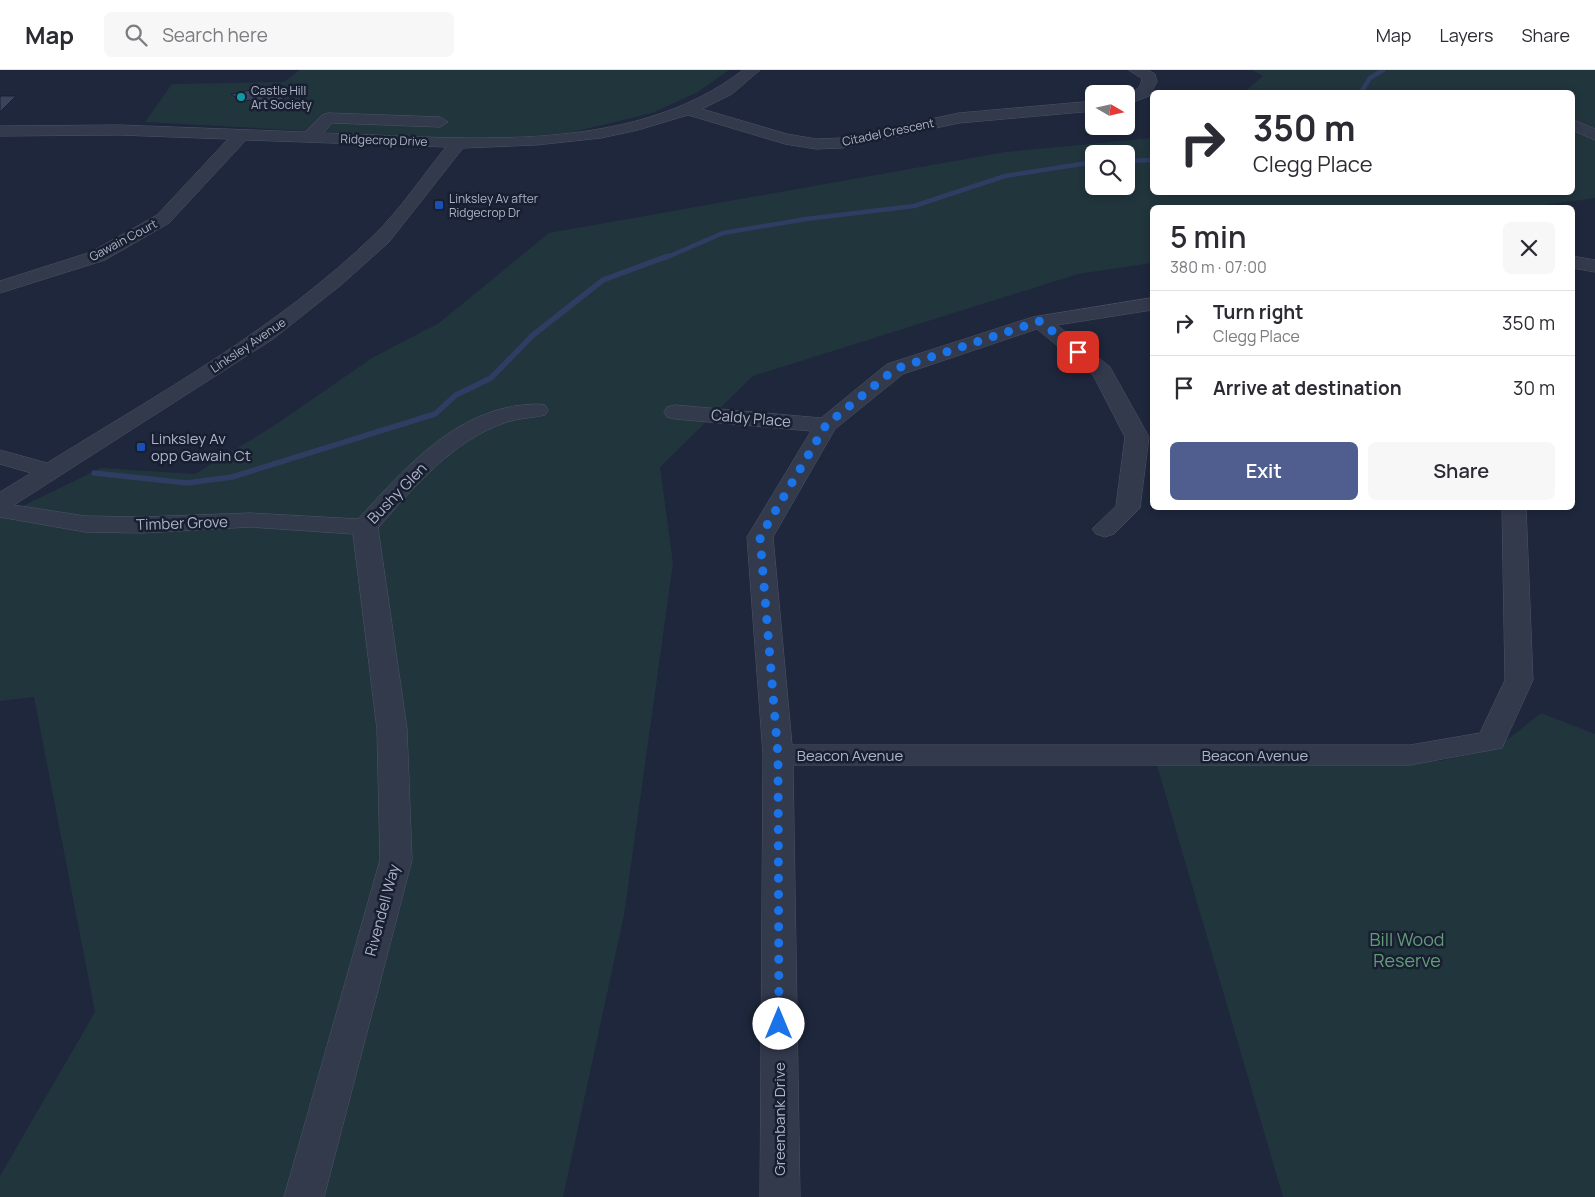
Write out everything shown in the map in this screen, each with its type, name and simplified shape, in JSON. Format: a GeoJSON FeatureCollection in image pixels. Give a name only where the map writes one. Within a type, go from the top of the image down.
{"type":"FeatureCollection","features":[{"type":"Feature","properties":{"kind":"street","name":"Ridgecrop Drive"},"geometry":{"type":"LineString","coordinates":[[0,131],[121,126],[242,134],[459,142],[493,142],[568,136],[649,121],[686,109],[723,92],[753,70]]}},
{"type":"Feature","properties":{"kind":"street"},"geometry":{"type":"LineString","coordinates":[[1135,96],[1146,91],[1150,83],[1150,77],[1136,70]]}},
{"type":"Feature","properties":{"kind":"street","name":"Citadel Crescent"},"geometry":{"type":"LineString","coordinates":[[686,109],[786,139],[816,144],[842,143],[958,118],[1085,107]]}},
{"type":"Feature","properties":{"kind":"street"},"geometry":{"type":"LineString","coordinates":[[309,137],[328,118],[440,122]]}},
{"type":"Feature","properties":{"kind":"street"},"geometry":{"type":"LineString","coordinates":[[1576,126],[1595,135]]}},
{"type":"Feature","properties":{"kind":"street","name":"Gawain Court"},"geometry":{"type":"LineString","coordinates":[[2,284],[98,256],[163,219],[242,134]]}},
{"type":"Feature","properties":{"kind":"street","name":"Linksley Avenue"},"geometry":{"type":"LineString","coordinates":[[0,504],[266,335],[305,306],[382,238],[419,195],[459,142]]}},
{"type":"Feature","properties":{"kind":"street"},"geometry":{"type":"LineString","coordinates":[[1575,263],[1595,266]]}},
{"type":"Feature","properties":{"kind":"street","name":"Greenbank Drive"},"geometry":{"type":"LineString","coordinates":[[780,1197],[778,755],[760,537],[826,425],[895,369],[1040,321],[1150,304]]}},
{"type":"Feature","properties":{"kind":"street"},"geometry":{"type":"LineString","coordinates":[[1040,321],[1102,372],[1137,437],[1128,508],[1105,529]]}},
{"type":"Feature","properties":{"kind":"street","name":"Bushy Glen"},"geometry":{"type":"LineString","coordinates":[[365,527],[419,468],[459,437],[497,417],[537,410]]}},
{"type":"Feature","properties":{"kind":"street","name":"Caldy Place"},"geometry":{"type":"LineString","coordinates":[[675,412],[826,425]]}},
{"type":"Feature","properties":{"kind":"street"},"geometry":{"type":"LineString","coordinates":[[0,457],[50,471]]}},
{"type":"Feature","properties":{"kind":"street","name":"Timber Grove"},"geometry":{"type":"LineString","coordinates":[[0,510],[85,524],[142,525],[250,520],[365,527]]}},
{"type":"Feature","properties":{"kind":"street","name":"Beacon Avenue"},"geometry":{"type":"LineString","coordinates":[[778,755],[1410,755],[1491,741],[1519,680],[1514,510]]}},
{"type":"Feature","properties":{"kind":"street","name":"Rivendell Way"},"geometry":{"type":"LineString","coordinates":[[304,1197],[396,860],[392,729],[365,527]]}},
{"type":"Feature","properties":{"kind":"green space"},"geometry":{"type":"Polygon","coordinates":[[[300,70],[729,70],[698,92],[652,113],[569,133],[472,140],[145,122],[172,84],[284,82],[300,70]]]}},
{"type":"Feature","properties":{"kind":"green space"},"geometry":{"type":"Polygon","coordinates":[[[1252,70],[1595,70],[1595,198],[1545,205],[1150,205],[1150,263],[1078,274],[753,376],[660,467],[673,563],[624,915],[563,1197],[0,1197],[0,1176],[95,1012],[34,697],[0,701],[0,517],[101,468],[195,474],[275,425],[372,358],[439,323],[549,233],[1005,152],[1150,138],[1150,195],[1575,195],[1575,90],[1247,90],[1263,76],[1252,70]]]}},
{"type":"Feature","properties":{"kind":"green space","name":"Bill Wood Reserve"},"geometry":{"type":"Polygon","coordinates":[[[1541,713],[1595,734],[1595,1197],[1283,1197],[1156,762],[1440,761],[1477,753],[1507,740],[1541,713]]]}},
{"type":"Feature","properties":{"kind":"building"},"geometry":{"type":"Polygon","coordinates":[[[266,87],[284,99],[257,105],[250,100],[242,102],[231,94],[266,87]]]}},
{"type":"Feature","properties":{"kind":"building"},"geometry":{"type":"Polygon","coordinates":[[[0,96],[16,96],[0,112],[0,96]]]}},
{"type":"Feature","properties":{"kind":"waterway"},"geometry":{"type":"LineString","coordinates":[[1362,90],[1370,78],[1383,70]]}},
{"type":"Feature","properties":{"kind":"waterway"},"geometry":{"type":"LineString","coordinates":[[1135,161],[1150,160]]}},
{"type":"Feature","properties":{"kind":"waterway"},"geometry":{"type":"LineString","coordinates":[[665,258],[723,233],[806,219],[914,206],[1005,176],[1085,163]]}},
{"type":"Feature","properties":{"kind":"waterway"},"geometry":{"type":"LineString","coordinates":[[94,473],[187,483],[232,477],[435,414],[456,395],[491,378],[533,335],[603,280],[668,256]]}},
{"type":"Feature","properties":{"kind":"place","name":"Castle Hill Art Society"},"geometry":{"type":"Point","coordinates":[241,97]}},
{"type":"Feature","properties":{"kind":"place","name":"Linksley Av after Ridgecrop Dr"},"geometry":{"type":"Point","coordinates":[439,205]}},
{"type":"Feature","properties":{"kind":"place","name":"Linksley Av opp Gawain Ct"},"geometry":{"type":"Point","coordinates":[141,447]}},
{"type":"Feature","properties":{"kind":"route"},"geometry":{"type":"LineString","coordinates":[[779,1024],[778,755],[760,537],[826,425],[895,369],[1040,321],[1078,352]]}}]}
